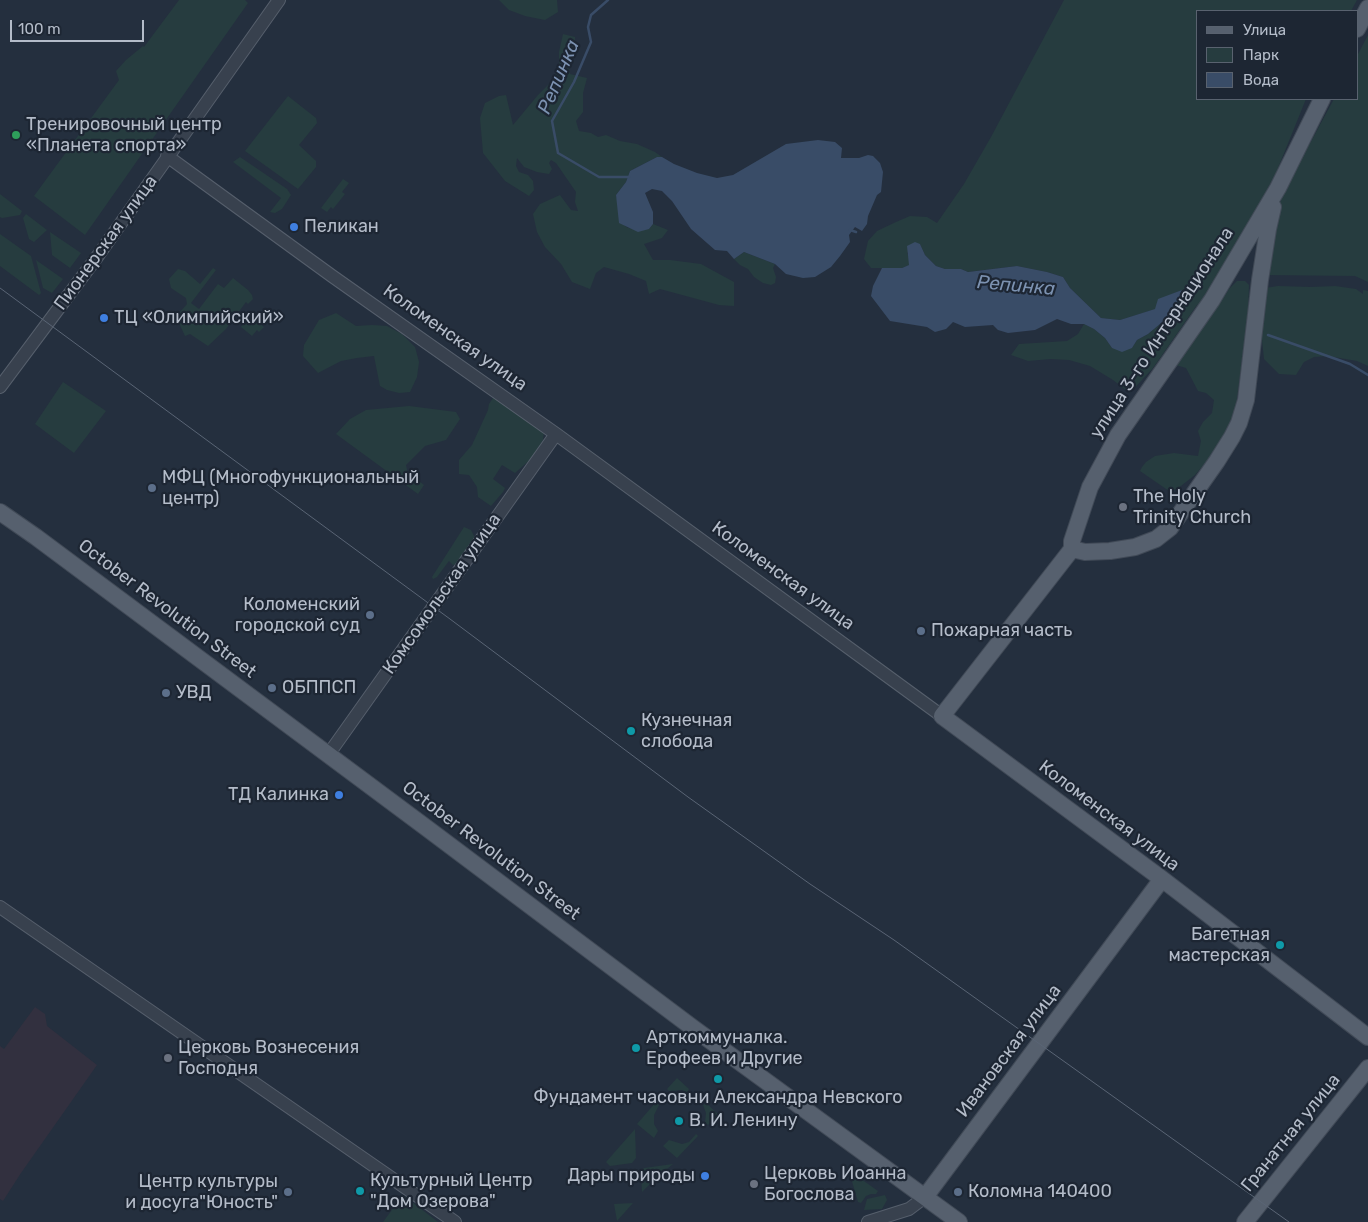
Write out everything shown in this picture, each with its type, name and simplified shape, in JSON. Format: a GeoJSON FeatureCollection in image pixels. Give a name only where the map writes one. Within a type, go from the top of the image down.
{"type":"FeatureCollection","features":[{"type":"Feature","properties":{"kind":"main road"},"geometry":{"type":"LineString","coordinates":[[1358,26],[1368,8]]}},
{"type":"Feature","properties":{"kind":"main road"},"geometry":{"type":"LineString","coordinates":[[1072,549],[1085,552],[1110,551],[1135,547],[1156,539],[1175,522],[1218,461],[1240,423],[1246,400],[1268,229],[1278,188],[1322,100]]}},
{"type":"Feature","properties":{"kind":"main road","name":"улица 3-го Интернационала"},"geometry":{"type":"LineString","coordinates":[[942,716],[1072,549],[1072,541],[1090,487],[1118,435],[1212,300],[1278,188]]}},
{"type":"Feature","properties":{"kind":"main road","name":"October Revolution Street"},"geometry":{"type":"LineString","coordinates":[[0,512],[693,1028],[960,1222]]}},
{"type":"Feature","properties":{"kind":"main road","name":"Коломенская улица"},"geometry":{"type":"LineString","coordinates":[[942,716],[1162,879],[1368,1037]]}},
{"type":"Feature","properties":{"kind":"main road","name":"Ивановская улица"},"geometry":{"type":"LineString","coordinates":[[925,1197],[1162,879]]}},
{"type":"Feature","properties":{"kind":"main road","name":"Гранатная улица"},"geometry":{"type":"LineString","coordinates":[[1245,1222],[1368,1068]]}},
{"type":"Feature","properties":{"kind":"street","name":"Пионерская улица"},"geometry":{"type":"LineString","coordinates":[[0,387],[97,257],[279,0]]}},
{"type":"Feature","properties":{"kind":"street","name":"Коломенская улица"},"geometry":{"type":"LineString","coordinates":[[167,156],[332,276],[556,434],[942,716]]}},
{"type":"Feature","properties":{"kind":"street","name":"Комсомольская улица"},"geometry":{"type":"LineString","coordinates":[[328,755],[556,434]]}},
{"type":"Feature","properties":{"kind":"street"},"geometry":{"type":"LineString","coordinates":[[0,906],[454,1222]]}},
{"type":"Feature","properties":{"kind":"street","name":"Ивановская улица"},"geometry":{"type":"LineString","coordinates":[[868,1222],[909,1209],[925,1197]]}},
{"type":"Feature","properties":{"kind":"shaded area"},"geometry":{"type":"Polygon","coordinates":[[[35,1007],[45,1014],[47,1026],[97,1065],[3,1201],[0,1199],[0,1046],[4,1049],[35,1007]]]}},
{"type":"Feature","properties":{"kind":"green space"},"geometry":{"type":"Polygon","coordinates":[[[179,0],[245,0],[248,3],[85,235],[34,196],[119,80],[116,71],[126,60],[144,47],[179,0]]]}},
{"type":"Feature","properties":{"kind":"green space"},"geometry":{"type":"Polygon","coordinates":[[[499,0],[557,0],[558,12],[545,20],[525,16],[509,10],[499,0]]]}},
{"type":"Feature","properties":{"kind":"green space"},"geometry":{"type":"Polygon","coordinates":[[[1064,0],[1357,0],[1352,10],[1196,10],[1196,100],[1306,100],[1276,173],[1242,239],[1206,301],[1197,305],[1153,368],[1130,393],[1090,366],[1069,360],[1028,361],[1011,355],[1019,344],[1067,341],[1078,334],[1084,324],[1105,338],[1112,348],[1132,348],[1137,340],[1148,334],[1166,319],[1174,319],[1175,308],[1182,290],[1173,294],[1156,309],[1120,320],[1101,318],[1070,288],[1063,277],[1047,272],[1017,266],[968,272],[961,269],[945,269],[936,266],[925,255],[920,244],[907,253],[910,265],[902,268],[871,268],[864,259],[868,241],[877,231],[910,216],[927,217],[937,223],[964,184],[1064,0]]]}},
{"type":"Feature","properties":{"kind":"green space"},"geometry":{"type":"Polygon","coordinates":[[[563,34],[575,37],[575,45],[569,66],[570,74],[587,78],[583,93],[583,112],[576,121],[579,131],[591,133],[598,137],[606,135],[620,141],[637,144],[662,157],[657,157],[630,171],[626,182],[616,195],[624,225],[628,228],[649,229],[653,224],[668,230],[662,238],[644,244],[653,260],[701,264],[734,282],[734,306],[719,305],[660,289],[649,294],[646,281],[604,267],[596,273],[590,289],[572,282],[561,264],[545,247],[537,232],[533,214],[540,204],[560,195],[571,210],[578,211],[575,202],[576,192],[556,163],[551,160],[549,163],[552,169],[549,174],[524,167],[517,158],[516,166],[519,172],[528,175],[533,181],[534,190],[529,196],[505,181],[483,153],[480,118],[485,103],[499,96],[506,95],[513,125],[552,81],[559,65],[559,52],[563,34]]]}},
{"type":"Feature","properties":{"kind":"green space"},"geometry":{"type":"Polygon","coordinates":[[[1368,35],[1368,282],[1355,276],[1264,275],[1281,199],[1296,169],[1333,100],[1358,100],[1358,54],[1368,35]]]}},
{"type":"Feature","properties":{"kind":"green space"},"geometry":{"type":"Polygon","coordinates":[[[288,96],[316,118],[317,123],[299,145],[316,161],[316,167],[298,189],[245,151],[288,96]]]}},
{"type":"Feature","properties":{"kind":"green space"},"geometry":{"type":"Polygon","coordinates":[[[240,157],[287,189],[291,195],[282,209],[275,213],[270,212],[281,198],[233,162],[240,157]]]}},
{"type":"Feature","properties":{"kind":"green space"},"geometry":{"type":"Polygon","coordinates":[[[343,179],[349,183],[342,192],[345,194],[333,209],[331,207],[327,212],[321,208],[343,179]]]}},
{"type":"Feature","properties":{"kind":"green space"},"geometry":{"type":"Polygon","coordinates":[[[0,194],[22,211],[20,215],[0,217],[0,194]]]}},
{"type":"Feature","properties":{"kind":"green space"},"geometry":{"type":"Polygon","coordinates":[[[26,214],[47,230],[34,242],[29,239],[23,218],[26,214]]]}},
{"type":"Feature","properties":{"kind":"green space"},"geometry":{"type":"Polygon","coordinates":[[[50,232],[81,253],[70,268],[52,255],[50,232]]]}},
{"type":"Feature","properties":{"kind":"green space"},"geometry":{"type":"Polygon","coordinates":[[[0,234],[31,256],[41,293],[39,295],[0,266],[0,234]]]}},
{"type":"Feature","properties":{"kind":"green space"},"geometry":{"type":"Polygon","coordinates":[[[744,252],[775,264],[773,268],[776,277],[775,283],[771,285],[763,283],[734,259],[744,252]]]}},
{"type":"Feature","properties":{"kind":"green space"},"geometry":{"type":"Polygon","coordinates":[[[36,260],[63,279],[52,293],[43,288],[36,260]]]}},
{"type":"Feature","properties":{"kind":"green space"},"geometry":{"type":"Polygon","coordinates":[[[213,268],[216,270],[191,303],[199,309],[218,284],[224,288],[233,278],[248,290],[253,299],[248,304],[246,302],[226,329],[208,346],[190,334],[185,336],[178,321],[180,312],[187,304],[186,298],[171,288],[169,279],[178,269],[185,271],[200,284],[213,268]]]}},
{"type":"Feature","properties":{"kind":"green space"},"geometry":{"type":"Polygon","coordinates":[[[1237,281],[1245,281],[1249,285],[1248,314],[1235,414],[1227,434],[1195,475],[1177,489],[1169,491],[1140,471],[1146,462],[1155,456],[1174,453],[1198,456],[1201,441],[1198,431],[1203,422],[1212,413],[1214,400],[1206,393],[1198,391],[1186,368],[1172,364],[1186,350],[1229,289],[1237,281]]]}},
{"type":"Feature","properties":{"kind":"green space"},"geometry":{"type":"Polygon","coordinates":[[[1278,286],[1335,286],[1356,289],[1363,294],[1363,290],[1368,291],[1368,366],[1357,361],[1328,356],[1314,357],[1304,362],[1296,375],[1279,374],[1264,359],[1260,322],[1265,288],[1278,286]]]}},
{"type":"Feature","properties":{"kind":"green space"},"geometry":{"type":"Polygon","coordinates":[[[336,313],[356,326],[387,326],[402,334],[415,347],[419,362],[417,377],[410,392],[399,393],[380,386],[374,356],[341,361],[318,373],[303,356],[304,345],[319,320],[336,313]]]}},
{"type":"Feature","properties":{"kind":"green space"},"geometry":{"type":"Polygon","coordinates":[[[255,320],[264,327],[259,332],[257,330],[252,336],[241,327],[244,322],[255,320]]]}},
{"type":"Feature","properties":{"kind":"green space"},"geometry":{"type":"Polygon","coordinates":[[[63,382],[106,411],[74,453],[35,424],[63,382]]]}},
{"type":"Feature","properties":{"kind":"green space"},"geometry":{"type":"Polygon","coordinates":[[[493,398],[501,399],[544,432],[543,440],[531,459],[515,473],[502,465],[493,479],[505,488],[491,506],[478,497],[477,487],[469,475],[459,474],[459,460],[472,445],[493,398]]]}},
{"type":"Feature","properties":{"kind":"green space"},"geometry":{"type":"Polygon","coordinates":[[[409,406],[456,412],[460,419],[446,440],[425,446],[406,465],[408,474],[424,485],[418,494],[336,434],[350,419],[366,410],[409,406]]]}},
{"type":"Feature","properties":{"kind":"green space"},"geometry":{"type":"Polygon","coordinates":[[[464,527],[471,530],[475,538],[472,546],[457,564],[453,565],[449,561],[437,577],[433,579],[432,577],[464,527]]]}},
{"type":"Feature","properties":{"kind":"green space"},"geometry":{"type":"Polygon","coordinates":[[[677,1078],[689,1089],[687,1093],[682,1090],[669,1091],[667,1089],[677,1078]]]}},
{"type":"Feature","properties":{"kind":"green space"},"geometry":{"type":"Polygon","coordinates":[[[656,1102],[659,1105],[654,1115],[654,1124],[658,1131],[654,1138],[637,1124],[656,1102]]]}},
{"type":"Feature","properties":{"kind":"green space"},"geometry":{"type":"Polygon","coordinates":[[[706,1103],[719,1115],[708,1125],[705,1123],[706,1113],[703,1105],[706,1103]]]}},
{"type":"Feature","properties":{"kind":"green space"},"geometry":{"type":"Polygon","coordinates":[[[635,1129],[636,1158],[632,1163],[610,1166],[606,1162],[635,1129]]]}},
{"type":"Feature","properties":{"kind":"green space"},"geometry":{"type":"Polygon","coordinates":[[[696,1134],[698,1136],[677,1158],[663,1146],[669,1140],[682,1144],[689,1142],[696,1134]]]}},
{"type":"Feature","properties":{"kind":"green space"},"geometry":{"type":"Polygon","coordinates":[[[673,1164],[642,1192],[641,1173],[644,1168],[673,1164]]]}},
{"type":"Feature","properties":{"kind":"green space"},"geometry":{"type":"Polygon","coordinates":[[[854,1174],[878,1191],[876,1194],[866,1196],[861,1203],[858,1202],[851,1178],[854,1174]]]}},
{"type":"Feature","properties":{"kind":"green space"},"geometry":{"type":"Polygon","coordinates":[[[403,1195],[438,1222],[383,1222],[403,1195]]]}},
{"type":"Feature","properties":{"kind":"green space"},"geometry":{"type":"Polygon","coordinates":[[[885,1195],[887,1200],[882,1209],[864,1210],[867,1199],[885,1195]]]}},
{"type":"Feature","properties":{"kind":"green space"},"geometry":{"type":"Polygon","coordinates":[[[633,1203],[617,1221],[614,1204],[633,1203]]]}},
{"type":"Feature","properties":{"kind":"water"},"geometry":{"type":"Polygon","coordinates":[[[818,140],[835,142],[842,148],[841,158],[873,156],[880,163],[883,172],[881,192],[877,195],[868,216],[867,224],[862,231],[855,227],[849,235],[850,242],[840,256],[831,267],[815,277],[803,278],[786,274],[775,264],[744,252],[734,259],[727,251],[715,250],[691,229],[672,201],[662,191],[652,189],[645,193],[653,212],[653,224],[649,229],[638,232],[619,223],[616,195],[626,182],[630,171],[657,157],[662,157],[697,173],[717,178],[733,175],[786,144],[818,140]]]}},
{"type":"Feature","properties":{"kind":"water"},"geometry":{"type":"Polygon","coordinates":[[[915,242],[920,244],[925,255],[936,266],[945,269],[961,269],[968,272],[1017,266],[1063,277],[1070,288],[1101,318],[1120,320],[1155,309],[1158,299],[1182,290],[1175,308],[1174,319],[1166,319],[1148,334],[1137,340],[1132,348],[1122,352],[1112,348],[1105,338],[1094,329],[1084,324],[1071,324],[1057,319],[1035,330],[1008,333],[998,330],[993,325],[965,327],[953,322],[946,329],[935,332],[927,327],[890,321],[871,296],[873,286],[882,268],[902,268],[909,265],[907,246],[915,242]]]}},
{"type":"Feature","properties":{"kind":"waterway","name":"Репинка"},"geometry":{"type":"LineString","coordinates":[[608,0],[591,15],[588,27],[591,42],[574,82],[552,121],[558,153],[599,177],[629,177]]}},
{"type":"Feature","properties":{"kind":"waterway","name":"Репинка"},"geometry":{"type":"LineString","coordinates":[[850,230],[856,232]]}},
{"type":"Feature","properties":{"kind":"waterway","name":"Репинка"},"geometry":{"type":"LineString","coordinates":[[1268,335],[1350,364],[1368,375]]}},
{"type":"Feature","properties":{"kind":"tram line"},"geometry":{"type":"LineString","coordinates":[[0,288],[450,619],[688,797],[810,884],[894,940],[1289,1222]]}},
{"type":"Feature","properties":{"kind":"place","name":"Тренировочный центр «Планета спорта»"},"geometry":{"type":"Point","coordinates":[16,135]}},
{"type":"Feature","properties":{"kind":"place","name":"Пеликан"},"geometry":{"type":"Point","coordinates":[294,227]}},
{"type":"Feature","properties":{"kind":"place","name":"ТЦ «Олимпийский»"},"geometry":{"type":"Point","coordinates":[104,318]}},
{"type":"Feature","properties":{"kind":"place","name":"МФЦ (Многофункциональный центр)"},"geometry":{"type":"Point","coordinates":[152,488]}},
{"type":"Feature","properties":{"kind":"place","name":"The Holy Trinity Church"},"geometry":{"type":"Point","coordinates":[1123,507]}},
{"type":"Feature","properties":{"kind":"place","name":"Коломенский городской суд"},"geometry":{"type":"Point","coordinates":[370,615]}},
{"type":"Feature","properties":{"kind":"place","name":"Пожарная часть"},"geometry":{"type":"Point","coordinates":[921,631]}},
{"type":"Feature","properties":{"kind":"place","name":"ОБППСП"},"geometry":{"type":"Point","coordinates":[272,688]}},
{"type":"Feature","properties":{"kind":"place","name":"УВД"},"geometry":{"type":"Point","coordinates":[166,693]}},
{"type":"Feature","properties":{"kind":"place","name":"Кузнечная слобода"},"geometry":{"type":"Point","coordinates":[631,731]}},
{"type":"Feature","properties":{"kind":"place","name":"ТД Калинка"},"geometry":{"type":"Point","coordinates":[339,795]}},
{"type":"Feature","properties":{"kind":"place","name":"Багетная мастерская"},"geometry":{"type":"Point","coordinates":[1280,945]}},
{"type":"Feature","properties":{"kind":"place","name":"Арткоммуналка. Ерофеев и Другие"},"geometry":{"type":"Point","coordinates":[636,1048]}},
{"type":"Feature","properties":{"kind":"place","name":"Церковь Вознесения Господня"},"geometry":{"type":"Point","coordinates":[168,1058]}},
{"type":"Feature","properties":{"kind":"place","name":"Фундамент часовни Александра Невского"},"geometry":{"type":"Point","coordinates":[718,1079]}},
{"type":"Feature","properties":{"kind":"place","name":"В. И. Ленину"},"geometry":{"type":"Point","coordinates":[679,1121]}},
{"type":"Feature","properties":{"kind":"place","name":"Дары природы"},"geometry":{"type":"Point","coordinates":[705,1176]}},
{"type":"Feature","properties":{"kind":"place","name":"Церковь Иоанна Богослова"},"geometry":{"type":"Point","coordinates":[754,1184]}},
{"type":"Feature","properties":{"kind":"place","name":"Культурный Центр \"Дом Озерова\""},"geometry":{"type":"Point","coordinates":[360,1191]}},
{"type":"Feature","properties":{"kind":"place","name":"Центр культуры и досуга\"Юность\""},"geometry":{"type":"Point","coordinates":[288,1192]}},
{"type":"Feature","properties":{"kind":"place","name":"Коломна 140400"},"geometry":{"type":"Point","coordinates":[958,1192]}}]}
